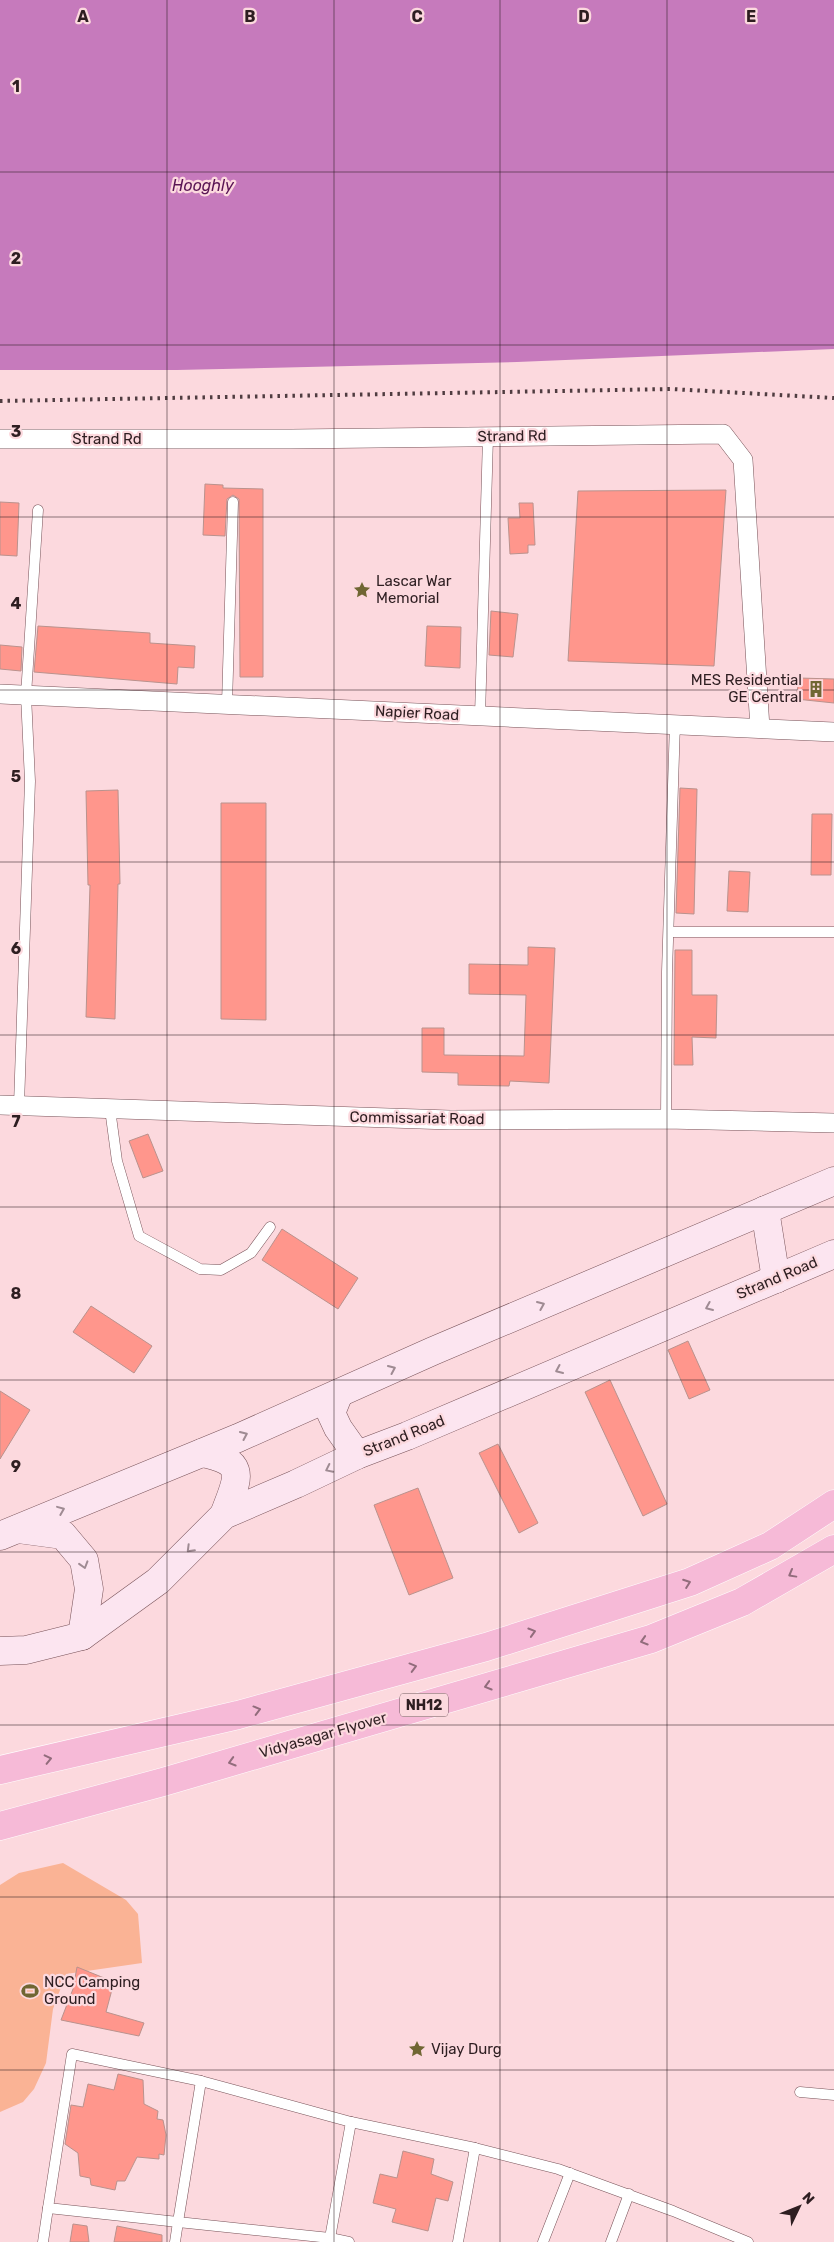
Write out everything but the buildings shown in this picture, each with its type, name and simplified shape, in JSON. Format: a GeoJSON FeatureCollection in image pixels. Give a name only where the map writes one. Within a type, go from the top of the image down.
{"type":"FeatureCollection","features":[{"type":"Feature","properties":{"kind":"highway","name":"NH12"},"geometry":{"type":"LineString","coordinates":[[0,1770],[238,1715],[486,1647],[681,1585],[770,1546],[834,1504]]}},
{"type":"Feature","properties":{"kind":"highway","name":"Vidyasagar Flyover"},"geometry":{"type":"LineString","coordinates":[[0,1826],[164,1782],[652,1639],[742,1602],[834,1549]]}},
{"type":"Feature","properties":{"kind":"main road"},"geometry":{"type":"LineString","coordinates":[[8,1532],[202,1453],[433,1351],[834,1181]]}},
{"type":"Feature","properties":{"kind":"main road"},"geometry":{"type":"LineString","coordinates":[[765,1210],[776,1279]]}},
{"type":"Feature","properties":{"kind":"main road","name":"Strand Road"},"geometry":{"type":"LineString","coordinates":[[0,1651],[26,1650],[82,1636],[158,1581],[224,1515],[357,1455],[407,1436],[834,1254]]}},
{"type":"Feature","properties":{"kind":"main road"},"geometry":{"type":"LineString","coordinates":[[339,1393],[331,1413],[338,1428],[357,1455]]}},
{"type":"Feature","properties":{"kind":"main road"},"geometry":{"type":"LineString","coordinates":[[202,1453],[222,1457],[235,1469],[237,1478],[224,1515]]}},
{"type":"Feature","properties":{"kind":"main road"},"geometry":{"type":"LineString","coordinates":[[8,1532],[63,1536],[84,1560],[89,1589],[82,1636]]}},
{"type":"Feature","properties":{"kind":"street","name":"Strand Rd"},"geometry":{"type":"LineString","coordinates":[[0,439],[724,434],[743,460],[760,728]]}},
{"type":"Feature","properties":{"kind":"street","name":"Napier Road"},"geometry":{"type":"LineString","coordinates":[[0,694],[675,723],[834,732]]}},
{"type":"Feature","properties":{"kind":"street","name":"Commissariat Road"},"geometry":{"type":"LineString","coordinates":[[0,1105],[450,1120],[666,1119],[833,1124]]}},
{"type":"Feature","properties":{"kind":"lane"},"geometry":{"type":"LineString","coordinates":[[480,716],[488,437]]}},
{"type":"Feature","properties":{"kind":"lane"},"geometry":{"type":"LineString","coordinates":[[227,704],[233,502]]}},
{"type":"Feature","properties":{"kind":"lane"},"geometry":{"type":"LineString","coordinates":[[19,1105],[30,781],[26,695],[38,510]]}},
{"type":"Feature","properties":{"kind":"lane"},"geometry":{"type":"LineString","coordinates":[[666,1119],[675,723]]}},
{"type":"Feature","properties":{"kind":"lane"},"geometry":{"type":"LineString","coordinates":[[669,932],[834,932]]}},
{"type":"Feature","properties":{"kind":"lane"},"geometry":{"type":"LineString","coordinates":[[110,1109],[117,1161],[139,1236],[200,1268],[221,1270],[252,1254],[270,1227]]}},
{"type":"Feature","properties":{"kind":"lane"},"geometry":{"type":"LineString","coordinates":[[43,2242],[72,2054],[200,2082],[351,2122],[475,2148],[570,2173],[629,2194],[748,2242]]}},
{"type":"Feature","properties":{"kind":"lane"},"geometry":{"type":"LineString","coordinates":[[175,2242],[200,2082]]}},
{"type":"Feature","properties":{"kind":"lane"},"geometry":{"type":"LineString","coordinates":[[800,2092],[834,2095]]}},
{"type":"Feature","properties":{"kind":"lane"},"geometry":{"type":"LineString","coordinates":[[330,2238],[351,2122]]}},
{"type":"Feature","properties":{"kind":"lane"},"geometry":{"type":"LineString","coordinates":[[458,2242],[475,2148]]}},
{"type":"Feature","properties":{"kind":"lane"},"geometry":{"type":"LineString","coordinates":[[543,2242],[570,2173]]}},
{"type":"Feature","properties":{"kind":"lane"},"geometry":{"type":"LineString","coordinates":[[611,2242],[629,2194]]}},
{"type":"Feature","properties":{"kind":"lane"},"geometry":{"type":"LineString","coordinates":[[48,2208],[178,2222],[291,2238],[330,2238],[349,2242]]}},
{"type":"Feature","properties":{"kind":"shaded area","name":"NCC Camping Ground"},"geometry":{"type":"Polygon","coordinates":[[[63,1863],[126,1900],[138,1914],[142,1963],[66,1974],[53,2009],[46,2063],[34,2089],[23,2102],[0,2112],[0,1885],[19,1873],[63,1863]]]}},
{"type":"Feature","properties":{"kind":"water","name":"Hooghly"},"geometry":{"type":"Polygon","coordinates":[[[0,0],[834,0],[834,349],[517,362],[177,370],[0,370],[0,0]]]}},
{"type":"Feature","properties":{"kind":"railway"},"geometry":{"type":"LineString","coordinates":[[0,401],[671,389],[834,398]]}},
{"type":"Feature","properties":{"kind":"place","name":"Lascar War Memorial"},"geometry":{"type":"Point","coordinates":[362,590]}},
{"type":"Feature","properties":{"kind":"place","name":"MES Residential GE Central"},"geometry":{"type":"Point","coordinates":[816,689]}},
{"type":"Feature","properties":{"kind":"place","name":"NCC Camping Ground"},"geometry":{"type":"Point","coordinates":[30,1991]}},
{"type":"Feature","properties":{"kind":"place","name":"Vijay Durg"},"geometry":{"type":"Point","coordinates":[417,2049]}}]}
